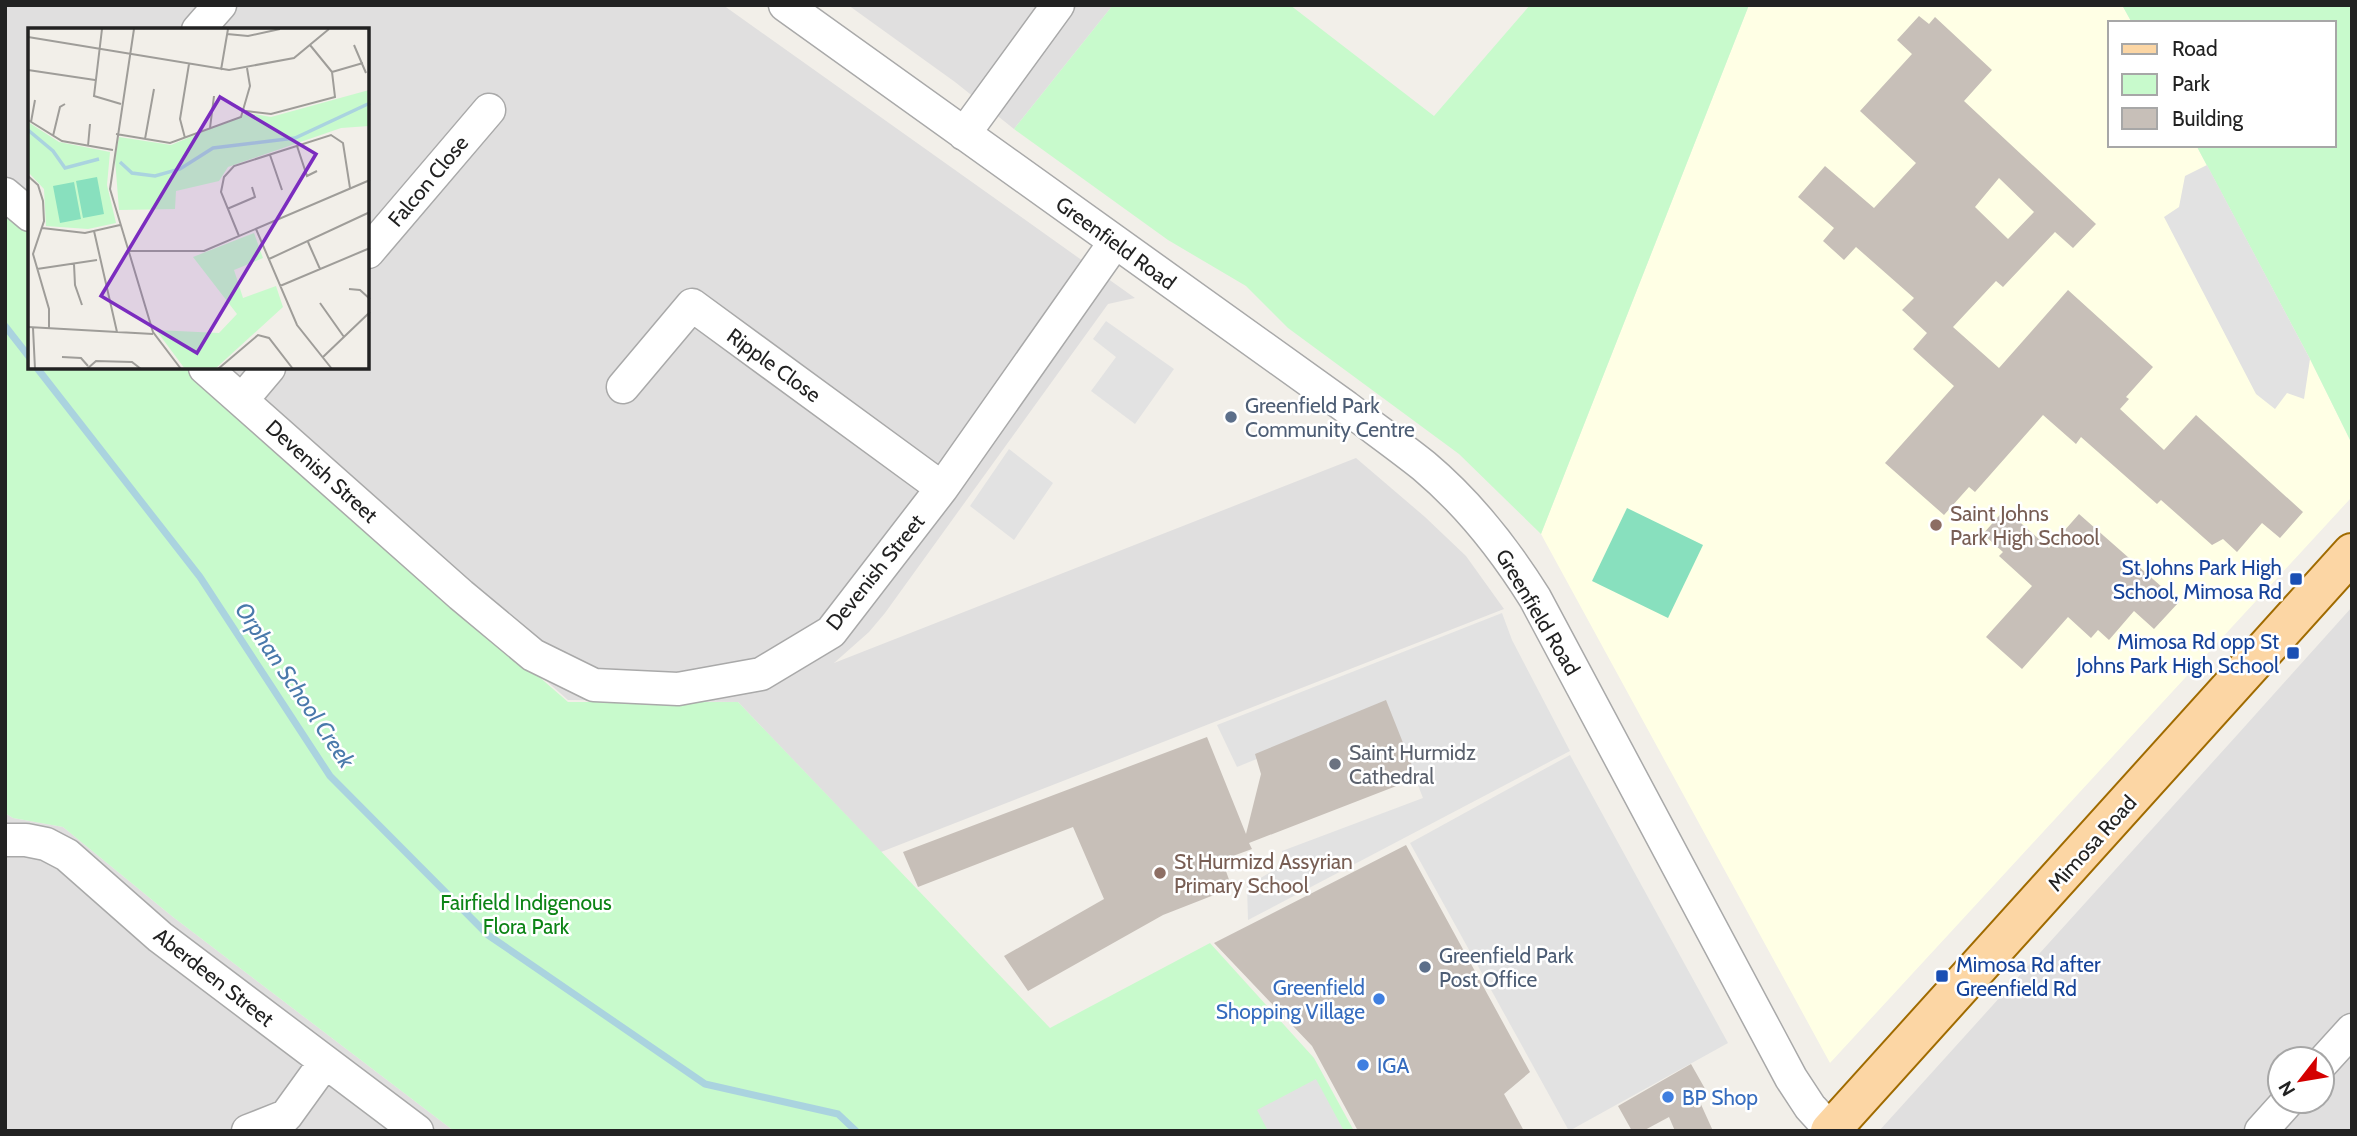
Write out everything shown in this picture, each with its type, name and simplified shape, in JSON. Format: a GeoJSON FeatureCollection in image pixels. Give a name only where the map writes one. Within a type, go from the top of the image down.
{"type":"FeatureCollection","features":[{"type":"Feature","properties":{"kind":"main road","name":"Mimosa Road"},"geometry":{"type":"LineString","coordinates":[[1831,1130],[2352,553]]}},
{"type":"Feature","properties":{"kind":"street"},"geometry":{"type":"LineString","coordinates":[[200,28],[220,5]]}},
{"type":"Feature","properties":{"kind":"street","name":"Greenfield Road"},"geometry":{"type":"LineString","coordinates":[[785,5],[1346,407],[1425,467],[1459,499],[1514,564],[1535,598],[1791,1078],[1810,1107],[1831,1130]]}},
{"type":"Feature","properties":{"kind":"street"},"geometry":{"type":"LineString","coordinates":[[964,134],[1058,5]]}},
{"type":"Feature","properties":{"kind":"street","name":"Falcon Close"},"geometry":{"type":"LineString","coordinates":[[369,251],[489,110]]}},
{"type":"Feature","properties":{"kind":"street","name":"Devenish Street"},"geometry":{"type":"LineString","coordinates":[[206,369],[461,595],[533,655],[594,685],[678,689],[761,674],[831,632],[942,488],[1115,242]]}},
{"type":"Feature","properties":{"kind":"street","name":"Ripple Close"},"geometry":{"type":"LineString","coordinates":[[623,387],[692,305],[942,488]]}},
{"type":"Feature","properties":{"kind":"street"},"geometry":{"type":"LineString","coordinates":[[242,400],[268,369]]}},
{"type":"Feature","properties":{"kind":"street","name":"Aberdeen Street"},"geometry":{"type":"LineString","coordinates":[[5,840],[46,844],[66,855],[160,937],[417,1131]]}},
{"type":"Feature","properties":{"kind":"street"},"geometry":{"type":"LineString","coordinates":[[2336,1048],[2352,1030]]}},
{"type":"Feature","properties":{"kind":"street"},"geometry":{"type":"LineString","coordinates":[[248,1131],[286,1116],[325,1062]]}},
{"type":"Feature","properties":{"kind":"street"},"geometry":{"type":"LineString","coordinates":[[2261,1131],[2275,1115]]}},
{"type":"Feature","properties":{"kind":"shaded area"},"geometry":{"type":"Polygon","coordinates":[[[5,5],[723,5],[1135,298],[1108,304],[885,613],[869,632],[834,663],[1356,458],[1466,556],[1504,609],[881,852],[738,702],[568,700],[189,369],[369,369],[369,28],[28,28],[28,227],[5,208],[5,5]]]}},
{"type":"Feature","properties":{"kind":"shaded area"},"geometry":{"type":"Polygon","coordinates":[[[848,5],[1113,5],[1014,129],[955,82],[848,5]]]}},
{"type":"Feature","properties":{"kind":"shaded area","name":"Saint Johns Park High School"},"geometry":{"type":"Polygon","coordinates":[[[1749,5],[2122,5],[2131,21],[2108,21],[2108,147],[2197,147],[2352,444],[2350,499],[1830,1063],[1541,534],[1749,5]]]}},
{"type":"Feature","properties":{"kind":"shaded area"},"geometry":{"type":"Polygon","coordinates":[[[2207,165],[2310,359],[2304,399],[2287,393],[2275,409],[2256,394],[2164,217],[2179,207],[2185,176],[2207,165]]]}},
{"type":"Feature","properties":{"kind":"shaded area"},"geometry":{"type":"Polygon","coordinates":[[[1106,321],[1174,369],[1135,424],[1091,391],[1116,357],[1093,339],[1106,321]]]}},
{"type":"Feature","properties":{"kind":"shaded area"},"geometry":{"type":"Polygon","coordinates":[[[1009,449],[1053,483],[1014,540],[970,506],[1009,449]]]}},
{"type":"Feature","properties":{"kind":"shaded area"},"geometry":{"type":"Polygon","coordinates":[[[2352,607],[2352,1131],[1879,1131],[2352,607]]]}},
{"type":"Feature","properties":{"kind":"shaded area"},"geometry":{"type":"Polygon","coordinates":[[[1502,613],[1512,640],[1570,751],[1248,920],[1247,886],[1284,864],[1282,851],[1423,798],[1387,706],[1237,767],[1217,725],[1502,613]]]}},
{"type":"Feature","properties":{"kind":"shaded area"},"geometry":{"type":"Polygon","coordinates":[[[1570,755],[1728,1043],[1569,1131],[1410,843],[1570,755]]]}},
{"type":"Feature","properties":{"kind":"shaded area"},"geometry":{"type":"Polygon","coordinates":[[[5,813],[13,818],[63,827],[173,917],[454,1131],[5,1131],[5,813]]]}},
{"type":"Feature","properties":{"kind":"shaded area"},"geometry":{"type":"Polygon","coordinates":[[[1316,1079],[1344,1131],[1268,1131],[1257,1110],[1316,1079]]]}},
{"type":"Feature","properties":{"kind":"green space"},"geometry":{"type":"Polygon","coordinates":[[[1113,5],[1290,5],[1434,116],[1530,5],[1749,5],[1541,534],[1459,454],[1288,328],[1246,286],[1168,240],[1014,129],[1113,5]]]}},
{"type":"Feature","properties":{"kind":"green space"},"geometry":{"type":"Polygon","coordinates":[[[2122,5],[2352,5],[2352,444],[2197,147],[2336,147],[2336,21],[2131,21],[2122,5]]]}},
{"type":"Feature","properties":{"kind":"green space","name":"Fairfield Indigenous Flora Park"},"geometry":{"type":"Polygon","coordinates":[[[5,210],[28,229],[28,369],[186,369],[568,702],[738,702],[1050,1028],[1210,943],[1314,1058],[1354,1131],[454,1131],[173,917],[63,827],[13,818],[5,813],[5,210]]]}},
{"type":"Feature","properties":{"kind":"green space"},"geometry":{"type":"Polygon","coordinates":[[[1627,508],[1703,545],[1668,618],[1592,581],[1627,508]]]}},
{"type":"Feature","properties":{"kind":"building"},"geometry":{"type":"Polygon","coordinates":[[[1919,16],[1929,24],[1935,17],[1992,70],[1964,101],[2096,224],[2073,248],[2055,232],[2003,287],[1996,281],[1953,327],[1999,368],[2068,290],[2153,367],[2126,397],[2129,399],[2120,409],[2164,450],[2196,415],[2303,512],[2280,538],[2262,523],[2237,552],[2223,539],[2212,545],[2161,500],[2157,504],[2081,437],[2076,444],[2043,415],[1975,492],[1969,487],[1944,515],[1885,463],[1954,386],[1913,349],[1927,333],[1902,310],[1914,298],[1856,247],[1844,260],[1823,241],[1834,228],[1798,197],[1825,166],[1874,208],[1916,163],[1860,111],[1912,54],[1897,40],[1919,16]],[[1999,178],[1975,207],[2008,239],[2034,212],[1999,178]]]}},
{"type":"Feature","properties":{"kind":"building"},"geometry":{"type":"Polygon","coordinates":[[[2005,509],[2049,548],[2079,514],[2179,602],[2154,629],[2134,611],[2109,640],[2098,630],[2091,638],[2068,617],[2022,669],[1986,637],[2032,586],[1999,556],[2003,552],[1983,534],[2005,509]]]}},
{"type":"Feature","properties":{"kind":"building","name":"St Hurmizd Assyrian Primary School"},"geometry":{"type":"Polygon","coordinates":[[[1386,700],[1417,778],[1249,843],[1252,849],[1222,860],[1232,888],[1163,915],[1028,991],[1004,956],[1104,899],[1073,827],[918,887],[903,852],[1207,737],[1246,834],[1261,774],[1255,754],[1386,700]]]}},
{"type":"Feature","properties":{"kind":"building","name":"Greenfield Shopping Village"},"geometry":{"type":"Polygon","coordinates":[[[1406,845],[1530,1072],[1504,1094],[1524,1131],[1358,1131],[1312,1046],[1214,943],[1406,845]]]}},
{"type":"Feature","properties":{"kind":"building","name":"BP Shop"},"geometry":{"type":"Polygon","coordinates":[[[1691,1064],[1708,1094],[1699,1100],[1713,1131],[1675,1131],[1669,1117],[1643,1131],[1632,1131],[1618,1106],[1691,1064]]]}},
{"type":"Feature","properties":{"kind":"waterway","name":"Orphan School Creek"},"geometry":{"type":"LineString","coordinates":[[5,326],[28,355]]}},
{"type":"Feature","properties":{"kind":"waterway","name":"Orphan School Creek"},"geometry":{"type":"LineString","coordinates":[[38,369],[200,577],[330,776],[488,935],[705,1084],[838,1114],[856,1131]]}},
{"type":"Feature","properties":{"kind":"place","name":"Greenfield Park Community Centre"},"geometry":{"type":"Point","coordinates":[1231,417]}},
{"type":"Feature","properties":{"kind":"place","name":"Saint Johns Park High School"},"geometry":{"type":"Point","coordinates":[1936,525]}},
{"type":"Feature","properties":{"kind":"place","name":"St Johns Park High School, Mimosa Rd"},"geometry":{"type":"Point","coordinates":[2296,579]}},
{"type":"Feature","properties":{"kind":"place","name":"Mimosa Rd opp St Johns Park High School"},"geometry":{"type":"Point","coordinates":[2293,653]}},
{"type":"Feature","properties":{"kind":"place","name":"Saint Hurmidz Cathedral"},"geometry":{"type":"Point","coordinates":[1335,764]}},
{"type":"Feature","properties":{"kind":"place","name":"St Hurmizd Assyrian Primary School"},"geometry":{"type":"Point","coordinates":[1160,873]}},
{"type":"Feature","properties":{"kind":"place","name":"Greenfield Park Post Office"},"geometry":{"type":"Point","coordinates":[1425,967]}},
{"type":"Feature","properties":{"kind":"place","name":"Mimosa Rd after Greenfield Rd"},"geometry":{"type":"Point","coordinates":[1942,976]}},
{"type":"Feature","properties":{"kind":"place","name":"Greenfield Shopping Village"},"geometry":{"type":"Point","coordinates":[1379,999]}},
{"type":"Feature","properties":{"kind":"place","name":"IGA"},"geometry":{"type":"Point","coordinates":[1363,1065]}},
{"type":"Feature","properties":{"kind":"place","name":"BP Shop"},"geometry":{"type":"Point","coordinates":[1668,1097]}}]}
